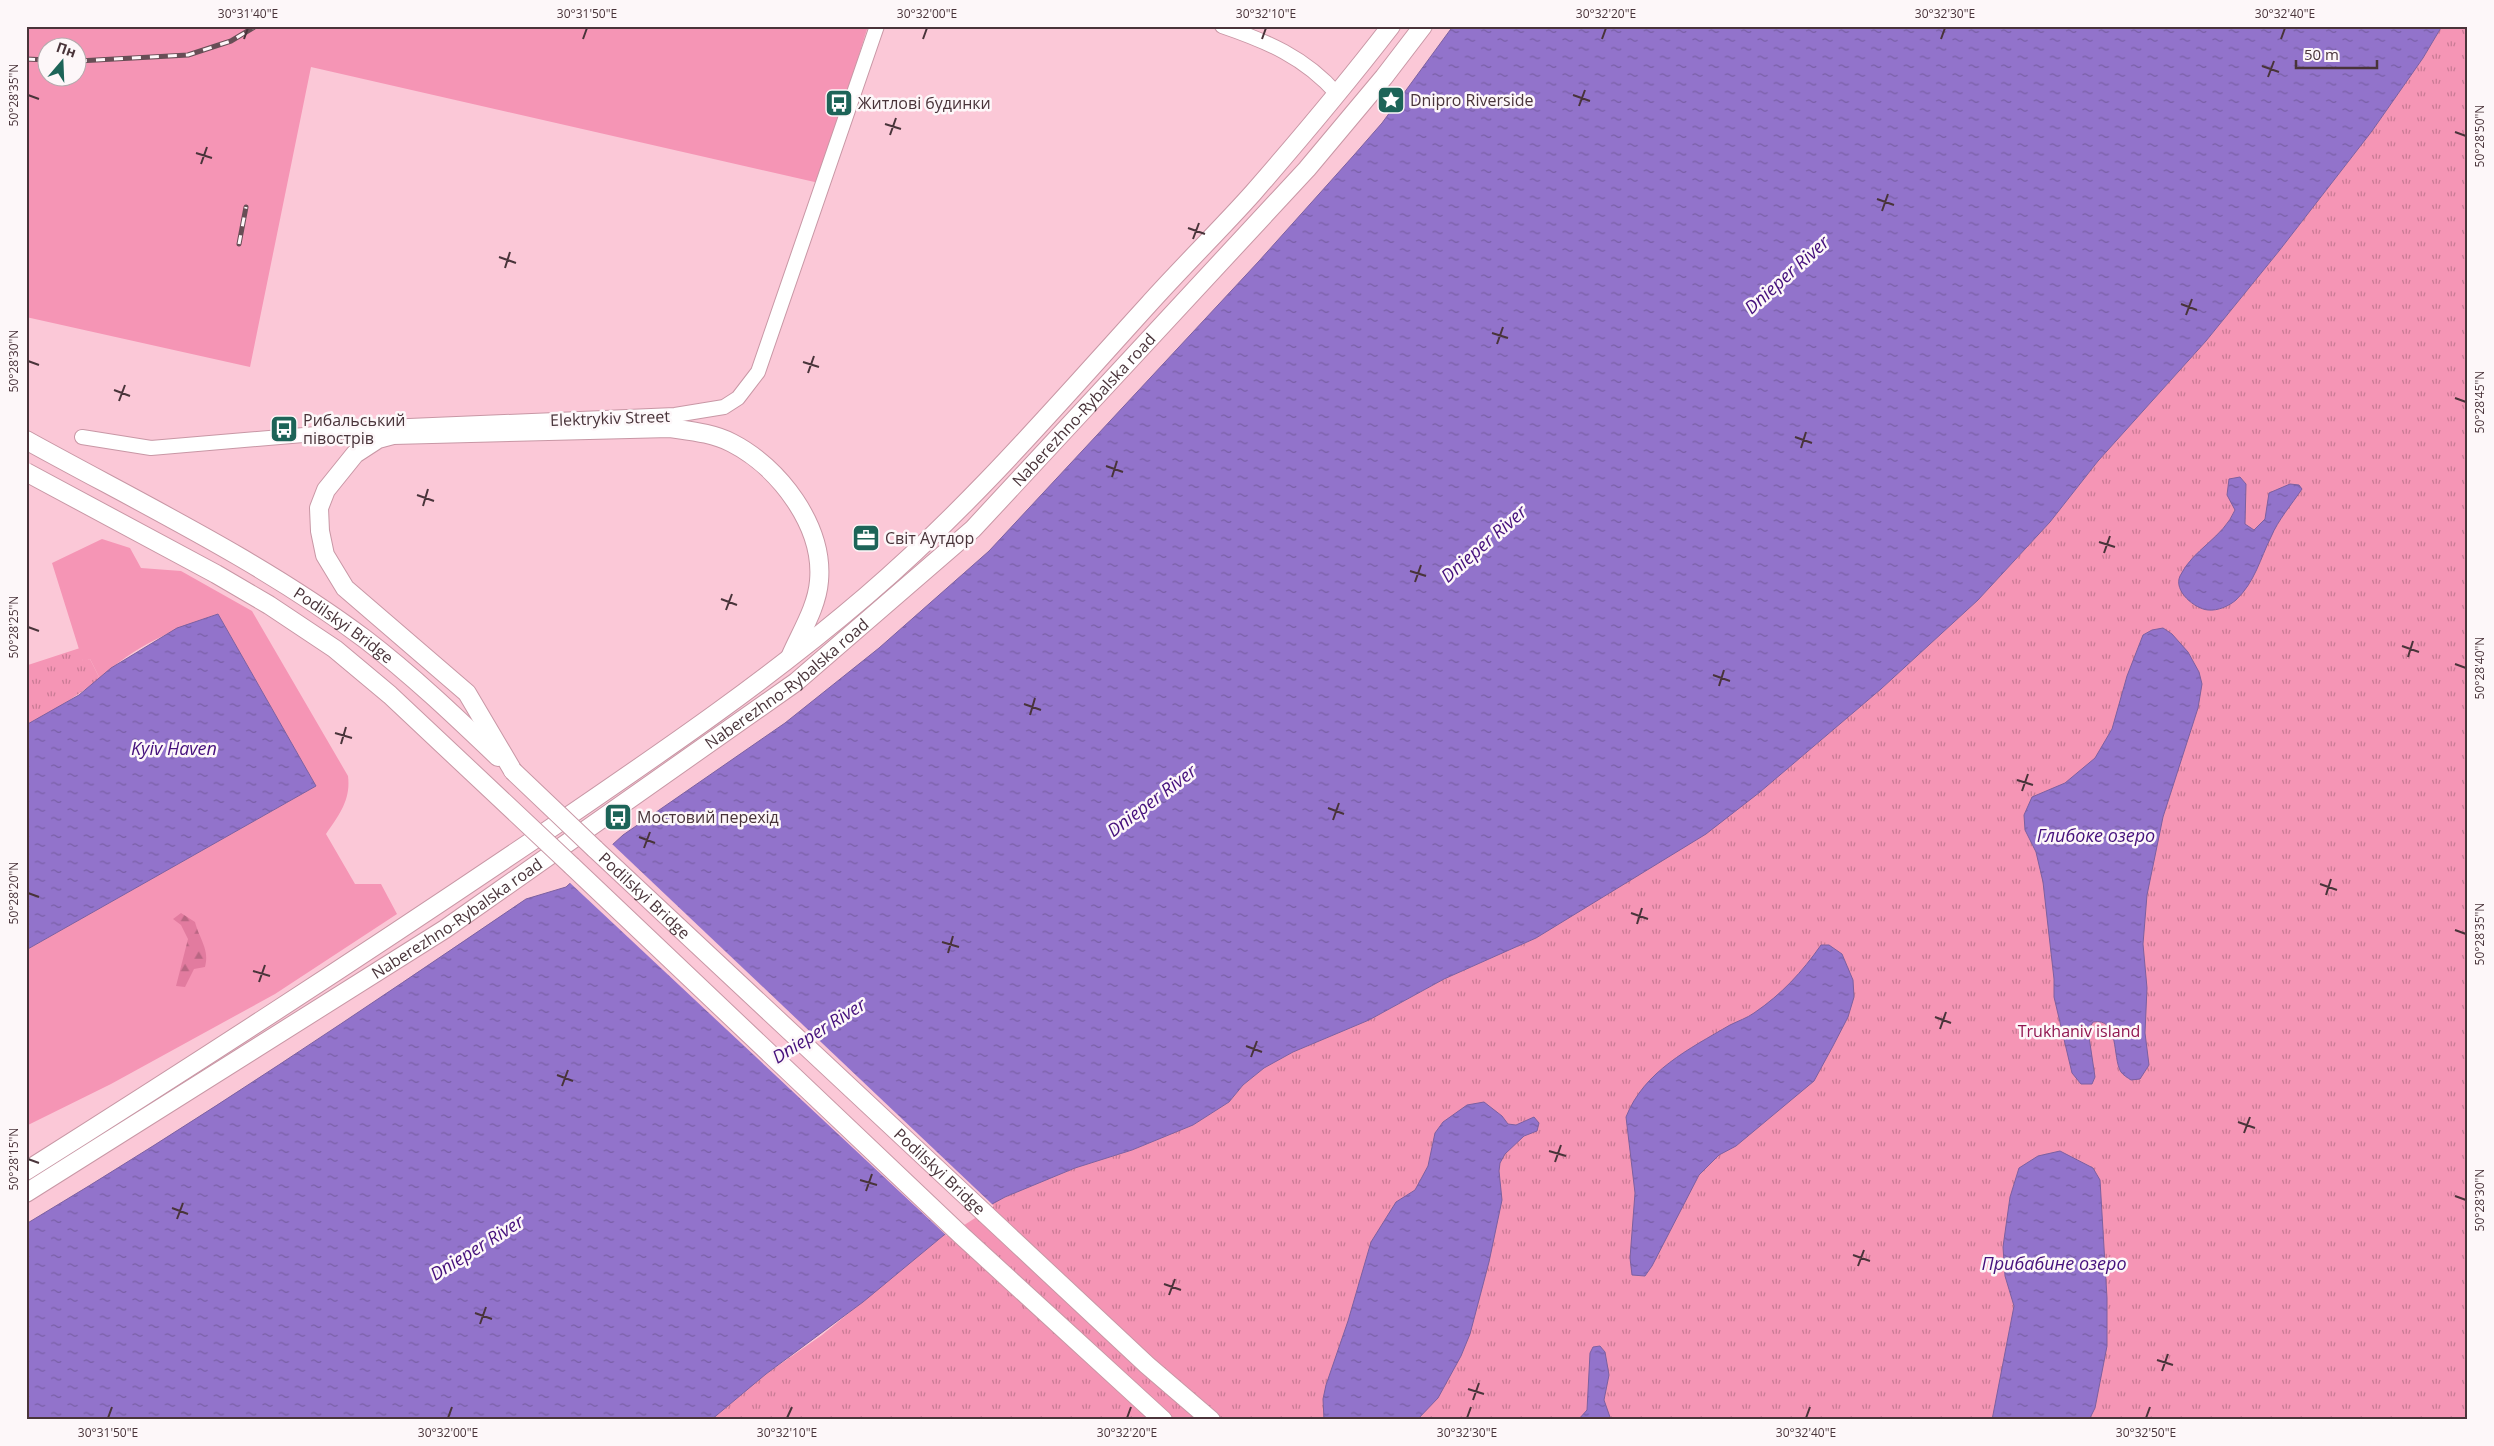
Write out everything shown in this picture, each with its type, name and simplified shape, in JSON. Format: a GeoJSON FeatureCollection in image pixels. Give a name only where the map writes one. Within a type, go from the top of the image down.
{"type":"FeatureCollection","features":[{"type":"Feature","properties":{"kind":"main road","name":"Naberezhno-Rybalska road"},"geometry":{"type":"LineString","coordinates":[[26,1171],[185,1071],[434,907],[671,746],[789,659],[917,551],[974,497],[1151,301],[1251,196],[1337,94],[1391,26]]}},
{"type":"Feature","properties":{"kind":"main road","name":"Naberezhno-Rybalska road"},"geometry":{"type":"LineString","coordinates":[[26,1193],[445,929],[796,682],[973,529],[1307,169],[1384,78],[1423,26]]}},
{"type":"Feature","properties":{"kind":"main road"},"geometry":{"type":"LineString","coordinates":[[513,771],[467,693],[345,588],[325,555],[320,531],[319,508],[326,490],[354,454],[378,439],[394,435],[670,428],[720,438],[756,457],[786,487],[800,510],[815,542],[818,562],[818,591],[789,659]]}},
{"type":"Feature","properties":{"kind":"main road","name":"Podilskyi Bridge"},"geometry":{"type":"LineString","coordinates":[[26,440],[250,563],[318,606],[366,640],[410,675],[1148,1365],[1211,1420]]}},
{"type":"Feature","properties":{"kind":"main road","name":"Podilskyi Bridge"},"geometry":{"type":"LineString","coordinates":[[26,472],[269,605],[335,649],[376,683],[961,1235],[1163,1420]]}},
{"type":"Feature","properties":{"kind":"street","name":"Elektrykiv Street"},"geometry":{"type":"LineString","coordinates":[[82,437],[159,448],[410,426],[676,415],[724,407],[749,386],[758,372],[877,26]]}},
{"type":"Feature","properties":{"kind":"street"},"geometry":{"type":"LineString","coordinates":[[1222,26],[1279,48],[1310,69],[1337,94]]}},
{"type":"Feature","properties":{"kind":"green space"},"geometry":{"type":"Polygon","coordinates":[[[26,26],[868,26],[819,183],[311,67],[250,367],[26,317],[26,26]]]}},
{"type":"Feature","properties":{"kind":"green space","name":"Trukhaniv island"},"geometry":{"type":"Polygon","coordinates":[[[2442,26],[2468,26],[2468,1420],[711,1420],[766,1374],[822,1335],[944,1235],[983,1209],[1005,1197],[1075,1168],[1132,1150],[1193,1125],[1229,1102],[1243,1085],[1264,1068],[1293,1052],[1369,1020],[1444,979],[1536,938],[1760,792],[1881,689],[1978,600],[2050,522],[2098,461],[2206,341],[2279,251],[2372,131],[2423,58],[2442,26]]]}},
{"type":"Feature","properties":{"kind":"green space"},"geometry":{"type":"Polygon","coordinates":[[[102,539],[130,548],[141,568],[181,571],[252,611],[348,776],[346,800],[326,834],[355,884],[381,884],[397,914],[275,994],[111,1084],[26,1126],[26,950],[316,786],[218,614],[171,632],[140,648],[100,679],[90,659],[83,662],[52,563],[102,539]]]}},
{"type":"Feature","properties":{"kind":"green space"},"geometry":{"type":"Polygon","coordinates":[[[80,648],[83,661],[90,659],[100,679],[58,708],[26,725],[26,660],[28,665],[80,648]]]}},
{"type":"Feature","properties":{"kind":"green space"},"geometry":{"type":"Polygon","coordinates":[[[181,913],[195,922],[206,955],[205,967],[194,969],[185,987],[176,986],[188,939],[181,925],[173,919],[181,913]]]}},
{"type":"Feature","properties":{"kind":"water","name":"Dnieper River"},"geometry":{"type":"Polygon","coordinates":[[[1453,26],[2442,26],[2423,58],[2372,131],[2279,251],[2206,341],[2098,461],[2050,522],[1978,600],[1881,689],[1760,792],[1706,834],[1536,938],[1444,979],[1369,1020],[1293,1052],[1264,1068],[1243,1085],[1229,1102],[1193,1125],[1132,1150],[1075,1168],[1005,1197],[983,1209],[944,1235],[863,1302],[766,1374],[711,1420],[26,1420],[26,1224],[216,1106],[526,899],[566,887],[623,835],[785,723],[879,648],[989,551],[1259,261],[1382,123],[1453,26]]]}},
{"type":"Feature","properties":{"kind":"water"},"geometry":{"type":"Polygon","coordinates":[[[2240,477],[2246,484],[2245,524],[2254,530],[2265,519],[2269,493],[2290,484],[2299,485],[2302,489],[2277,524],[2253,578],[2243,593],[2223,608],[2216,610],[2203,609],[2192,603],[2182,593],[2179,582],[2180,576],[2192,558],[2230,520],[2235,510],[2227,495],[2229,479],[2240,477]]]}},
{"type":"Feature","properties":{"kind":"water","name":"Kyiv Haven"},"geometry":{"type":"Polygon","coordinates":[[[218,614],[316,786],[26,950],[26,725],[79,695],[111,668],[177,628],[218,614]]]}},
{"type":"Feature","properties":{"kind":"water","name":"Глибоке озеро"},"geometry":{"type":"Polygon","coordinates":[[[2163,628],[2172,634],[2188,652],[2199,672],[2202,684],[2198,708],[2163,817],[2147,895],[2143,944],[2147,988],[2145,1033],[2149,1065],[2140,1079],[2131,1080],[2124,1075],[2118,1066],[2114,1040],[2108,1026],[2102,1022],[2093,1022],[2088,1030],[2095,1077],[2092,1084],[2081,1084],[2072,1073],[2054,997],[2054,979],[2043,882],[2036,852],[2025,830],[2024,815],[2032,797],[2065,783],[2095,758],[2112,729],[2127,676],[2143,635],[2152,630],[2163,628]]]}},
{"type":"Feature","properties":{"kind":"water"},"geometry":{"type":"Polygon","coordinates":[[[1821,945],[1829,945],[1842,954],[1853,980],[1854,997],[1848,1017],[1814,1081],[1736,1146],[1719,1155],[1699,1175],[1652,1266],[1645,1276],[1632,1275],[1630,1258],[1635,1193],[1626,1117],[1634,1101],[1644,1087],[1669,1063],[1699,1043],[1751,1015],[1774,998],[1799,973],[1821,945]]]}},
{"type":"Feature","properties":{"kind":"water"},"geometry":{"type":"Polygon","coordinates":[[[1484,1102],[1502,1116],[1508,1124],[1516,1125],[1534,1117],[1539,1123],[1537,1131],[1524,1136],[1505,1154],[1500,1163],[1502,1200],[1489,1262],[1470,1334],[1461,1356],[1438,1398],[1417,1420],[1324,1420],[1323,1399],[1326,1385],[1348,1321],[1371,1242],[1396,1202],[1415,1190],[1428,1166],[1435,1133],[1443,1122],[1467,1105],[1484,1102]]]}},
{"type":"Feature","properties":{"kind":"water","name":"Прибабине озеро"},"geometry":{"type":"Polygon","coordinates":[[[2060,1151],[2093,1168],[2100,1180],[2107,1298],[2107,1346],[2095,1408],[2089,1420],[1992,1420],[2014,1306],[2005,1276],[2003,1247],[2010,1197],[2019,1168],[2038,1156],[2060,1151]]]}},
{"type":"Feature","properties":{"kind":"water"},"geometry":{"type":"Polygon","coordinates":[[[1600,1346],[1605,1352],[1609,1375],[1604,1400],[1611,1420],[1578,1420],[1587,1410],[1590,1353],[1593,1347],[1600,1346]]]}},
{"type":"Feature","properties":{"kind":"pier"},"geometry":{"type":"Polygon","coordinates":[[[611,843],[994,1206],[947,1236],[568,881],[611,843]]]}},
{"type":"Feature","properties":{"kind":"railway"},"geometry":{"type":"LineString","coordinates":[[88,60],[188,55],[231,41],[256,26]]}},
{"type":"Feature","properties":{"kind":"railway"},"geometry":{"type":"LineString","coordinates":[[26,59],[38,60]]}},
{"type":"Feature","properties":{"kind":"railway"},"geometry":{"type":"LineString","coordinates":[[239,244],[246,207]]}},
{"type":"Feature","properties":{"kind":"place","name":"Dnipro Riverside"},"geometry":{"type":"Point","coordinates":[1391,100]}},
{"type":"Feature","properties":{"kind":"place","name":"Житлові будинки"},"geometry":{"type":"Point","coordinates":[839,103]}},
{"type":"Feature","properties":{"kind":"place","name":"Рибальський півострів"},"geometry":{"type":"Point","coordinates":[284,429]}},
{"type":"Feature","properties":{"kind":"place","name":"Світ Аутдор"},"geometry":{"type":"Point","coordinates":[866,538]}},
{"type":"Feature","properties":{"kind":"place","name":"Мостовий перехід"},"geometry":{"type":"Point","coordinates":[618,817]}}]}
